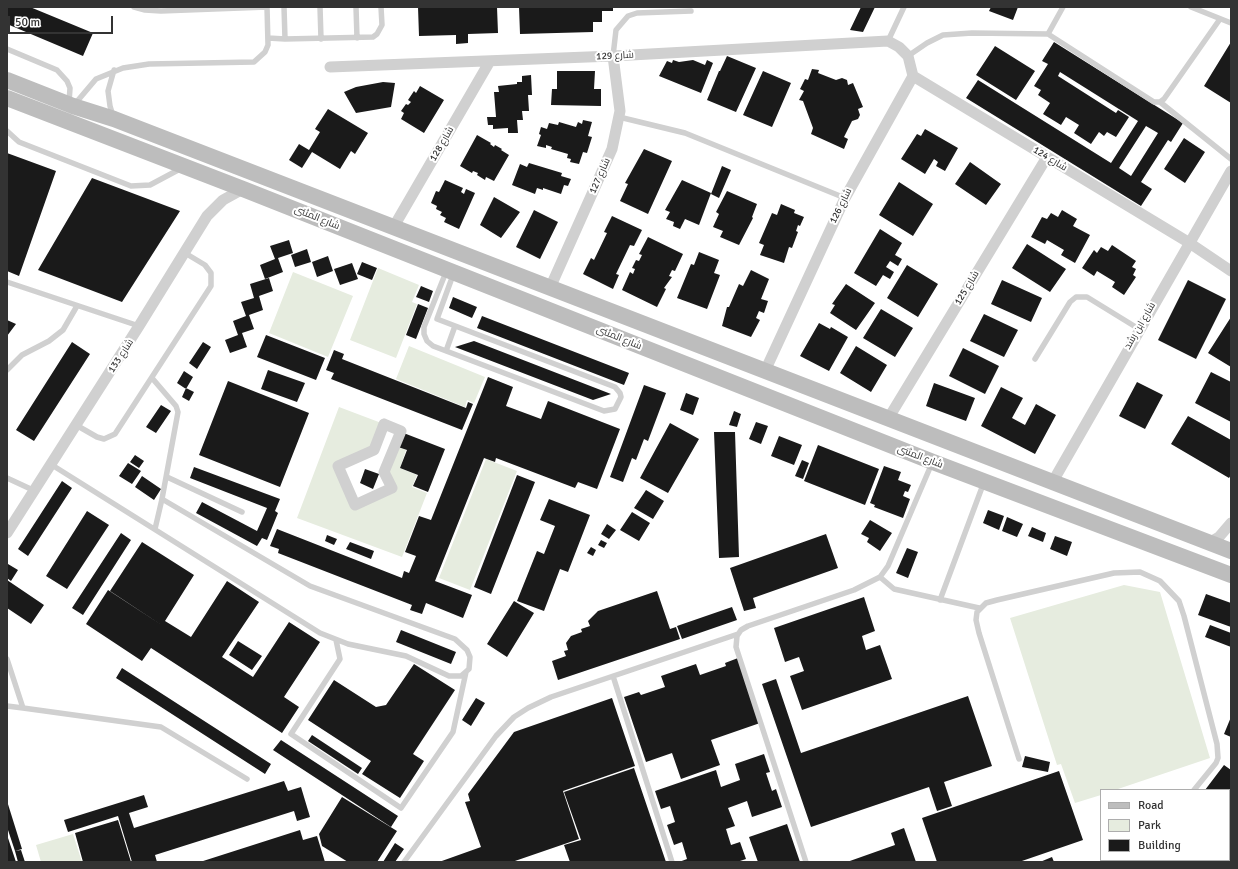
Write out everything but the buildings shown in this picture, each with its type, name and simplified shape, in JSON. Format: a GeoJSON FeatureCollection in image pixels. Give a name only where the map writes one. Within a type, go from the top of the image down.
{"type":"FeatureCollection","features":[{"type":"Feature","properties":{"kind":"street"},"geometry":{"type":"LineString","coordinates":[[888,41],[899,47],[908,56],[912,76]]}},
{"type":"Feature","properties":{"kind":"street","name":"شارع 129"},"geometry":{"type":"LineString","coordinates":[[330,67],[613,56],[888,41]]}},
{"type":"Feature","properties":{"kind":"street","name":"شارع 127"},"geometry":{"type":"LineString","coordinates":[[550,288],[612,149],[620,111],[613,56]]}},
{"type":"Feature","properties":{"kind":"street","name":"شارع 128"},"geometry":{"type":"LineString","coordinates":[[393,228],[490,60]]}},
{"type":"Feature","properties":{"kind":"street","name":"شارع 124"},"geometry":{"type":"LineString","coordinates":[[912,76],[1188,242],[1231,271]]}},
{"type":"Feature","properties":{"kind":"street","name":"شارع 126"},"geometry":{"type":"LineString","coordinates":[[765,371],[845,198],[912,76]]}},
{"type":"Feature","properties":{"kind":"street","name":"شارع المثنى"},"geometry":{"type":"LineString","coordinates":[[7,80],[71,105],[114,119],[1231,551]]}},
{"type":"Feature","properties":{"kind":"street","name":"شارع المثنى"},"geometry":{"type":"LineString","coordinates":[[7,98],[243,189],[984,482],[1231,575]]}},
{"type":"Feature","properties":{"kind":"street","name":"شارع 125"},"geometry":{"type":"LineString","coordinates":[[888,419],[1047,157]]}},
{"type":"Feature","properties":{"kind":"street","name":"شارع ابن رشد"},"geometry":{"type":"LineString","coordinates":[[1052,483],[1138,329],[1231,170]]}},
{"type":"Feature","properties":{"kind":"street","name":"شارع 133"},"geometry":{"type":"LineString","coordinates":[[7,533],[52,465],[207,216],[214,207],[223,200],[243,189]]}},
{"type":"Feature","properties":{"kind":"street"},"geometry":{"type":"LineString","coordinates":[[384,424],[401,431],[384,472],[392,488],[355,505],[338,466],[374,450],[384,424]]}},
{"type":"Feature","properties":{"kind":"street"},"geometry":{"type":"LineString","coordinates":[[1209,543],[1219,537],[1231,523]]}},
{"type":"Feature","properties":{"kind":"lane"},"geometry":{"type":"LineString","coordinates":[[71,105],[96,79],[114,70],[145,64],[254,62],[265,52],[268,38],[267,7],[145,10],[134,7]]}},
{"type":"Feature","properties":{"kind":"lane"},"geometry":{"type":"LineString","coordinates":[[284,7],[285,40]]}},
{"type":"Feature","properties":{"kind":"lane"},"geometry":{"type":"LineString","coordinates":[[320,7],[321,39]]}},
{"type":"Feature","properties":{"kind":"lane"},"geometry":{"type":"LineString","coordinates":[[356,7],[357,38]]}},
{"type":"Feature","properties":{"kind":"lane"},"geometry":{"type":"LineString","coordinates":[[268,38],[285,40],[373,37],[377,34],[382,25],[381,7]]}},
{"type":"Feature","properties":{"kind":"lane"},"geometry":{"type":"LineString","coordinates":[[888,41],[904,7]]}},
{"type":"Feature","properties":{"kind":"lane"},"geometry":{"type":"LineString","coordinates":[[1048,34],[1063,7]]}},
{"type":"Feature","properties":{"kind":"lane"},"geometry":{"type":"LineString","coordinates":[[1191,7],[1231,23]]}},
{"type":"Feature","properties":{"kind":"lane"},"geometry":{"type":"LineString","coordinates":[[613,56],[616,30],[628,16],[637,13],[690,11]]}},
{"type":"Feature","properties":{"kind":"lane"},"geometry":{"type":"LineString","coordinates":[[1160,102],[1164,99],[1220,18]]}},
{"type":"Feature","properties":{"kind":"lane"},"geometry":{"type":"LineString","coordinates":[[908,56],[927,43],[943,35],[972,33],[1048,34],[1154,102],[1160,102],[1231,159]]}},
{"type":"Feature","properties":{"kind":"lane"},"geometry":{"type":"LineString","coordinates":[[7,49],[50,66],[62,75],[70,88],[71,105]]}},
{"type":"Feature","properties":{"kind":"lane"},"geometry":{"type":"LineString","coordinates":[[114,70],[108,91],[114,119]]}},
{"type":"Feature","properties":{"kind":"lane"},"geometry":{"type":"LineString","coordinates":[[619,117],[686,133],[845,198]]}},
{"type":"Feature","properties":{"kind":"lane"},"geometry":{"type":"LineString","coordinates":[[7,131],[19,142]]}},
{"type":"Feature","properties":{"kind":"lane"},"geometry":{"type":"LineString","coordinates":[[7,137],[137,187],[150,185],[177,170],[187,167]]}},
{"type":"Feature","properties":{"kind":"lane"},"geometry":{"type":"LineString","coordinates":[[76,425],[97,437],[104,439],[115,434],[211,286],[211,273],[205,265],[185,253]]}},
{"type":"Feature","properties":{"kind":"lane"},"geometry":{"type":"LineString","coordinates":[[451,271],[437,319],[615,386],[621,396],[615,409],[604,411],[433,346],[427,341],[424,334],[424,327],[451,271]]}},
{"type":"Feature","properties":{"kind":"lane"},"geometry":{"type":"LineString","coordinates":[[7,282],[139,326]]}},
{"type":"Feature","properties":{"kind":"lane"},"geometry":{"type":"LineString","coordinates":[[1035,359],[1070,302],[1076,296],[1087,297],[1138,329]]}},
{"type":"Feature","properties":{"kind":"lane"},"geometry":{"type":"LineString","coordinates":[[7,370],[22,355],[50,341],[63,330],[77,306]]}},
{"type":"Feature","properties":{"kind":"lane"},"geometry":{"type":"LineString","coordinates":[[446,351],[455,326]]}},
{"type":"Feature","properties":{"kind":"lane"},"geometry":{"type":"LineString","coordinates":[[152,378],[176,406],[178,412],[167,477],[155,529]]}},
{"type":"Feature","properties":{"kind":"lane"},"geometry":{"type":"LineString","coordinates":[[404,862],[481,755],[514,717],[528,708],[550,697],[738,634],[748,626],[854,590],[880,577],[888,566],[933,462]]}},
{"type":"Feature","properties":{"kind":"lane"},"geometry":{"type":"LineString","coordinates":[[52,465],[320,633],[336,640],[406,656],[449,676],[455,677],[466,672]]}},
{"type":"Feature","properties":{"kind":"lane"},"geometry":{"type":"LineString","coordinates":[[167,477],[242,512]]}},
{"type":"Feature","properties":{"kind":"lane"},"geometry":{"type":"LineString","coordinates":[[7,478],[34,491]]}},
{"type":"Feature","properties":{"kind":"lane"},"geometry":{"type":"LineString","coordinates":[[940,600],[984,482]]}},
{"type":"Feature","properties":{"kind":"lane"},"geometry":{"type":"LineString","coordinates":[[162,499],[310,586],[455,639],[462,644],[470,657],[471,663],[466,672],[453,732],[401,808],[291,734],[340,659],[336,640]]}},
{"type":"Feature","properties":{"kind":"lane"},"geometry":{"type":"LineString","coordinates":[[880,577],[894,589],[979,608],[997,600],[1114,573],[1140,572],[1160,581],[1179,601],[1217,744],[1218,758],[1216,763],[1195,789]]}},
{"type":"Feature","properties":{"kind":"lane"},"geometry":{"type":"LineString","coordinates":[[979,608],[975,615],[979,633],[1019,759]]}},
{"type":"Feature","properties":{"kind":"lane"},"geometry":{"type":"LineString","coordinates":[[738,634],[736,647],[806,862]]}},
{"type":"Feature","properties":{"kind":"lane"},"geometry":{"type":"LineString","coordinates":[[7,659],[23,708]]}},
{"type":"Feature","properties":{"kind":"lane"},"geometry":{"type":"LineString","coordinates":[[613,676],[672,862]]}},
{"type":"Feature","properties":{"kind":"lane"},"geometry":{"type":"LineString","coordinates":[[7,706],[161,727],[247,779]]}},
{"type":"Feature","properties":{"kind":"green space"},"geometry":{"type":"Polygon","coordinates":[[[378,268],[419,285],[412,302],[417,304],[396,358],[350,340],[378,268]]]}},
{"type":"Feature","properties":{"kind":"green space"},"geometry":{"type":"Polygon","coordinates":[[[293,272],[353,296],[328,357],[269,333],[293,272]]]}},
{"type":"Feature","properties":{"kind":"green space"},"geometry":{"type":"Polygon","coordinates":[[[409,346],[485,377],[474,403],[467,400],[465,407],[396,379],[409,346]]]}},
{"type":"Feature","properties":{"kind":"green space"},"geometry":{"type":"Polygon","coordinates":[[[339,407],[384,424],[374,450],[338,466],[355,505],[392,488],[384,472],[395,446],[406,450],[400,468],[417,475],[412,487],[427,493],[402,557],[297,518],[339,407]]]}},
{"type":"Feature","properties":{"kind":"green space"},"geometry":{"type":"Polygon","coordinates":[[[486,459],[517,471],[470,590],[439,578],[486,459]]]}},
{"type":"Feature","properties":{"kind":"green space"},"geometry":{"type":"Polygon","coordinates":[[[1124,585],[1160,592],[1210,758],[1118,789],[1100,789],[1100,795],[1075,803],[1061,764],[1057,765],[1010,618],[1124,585]]]}},
{"type":"Feature","properties":{"kind":"green space"},"geometry":{"type":"Polygon","coordinates":[[[73,834],[82,862],[41,862],[36,845],[73,834]]]}}]}
